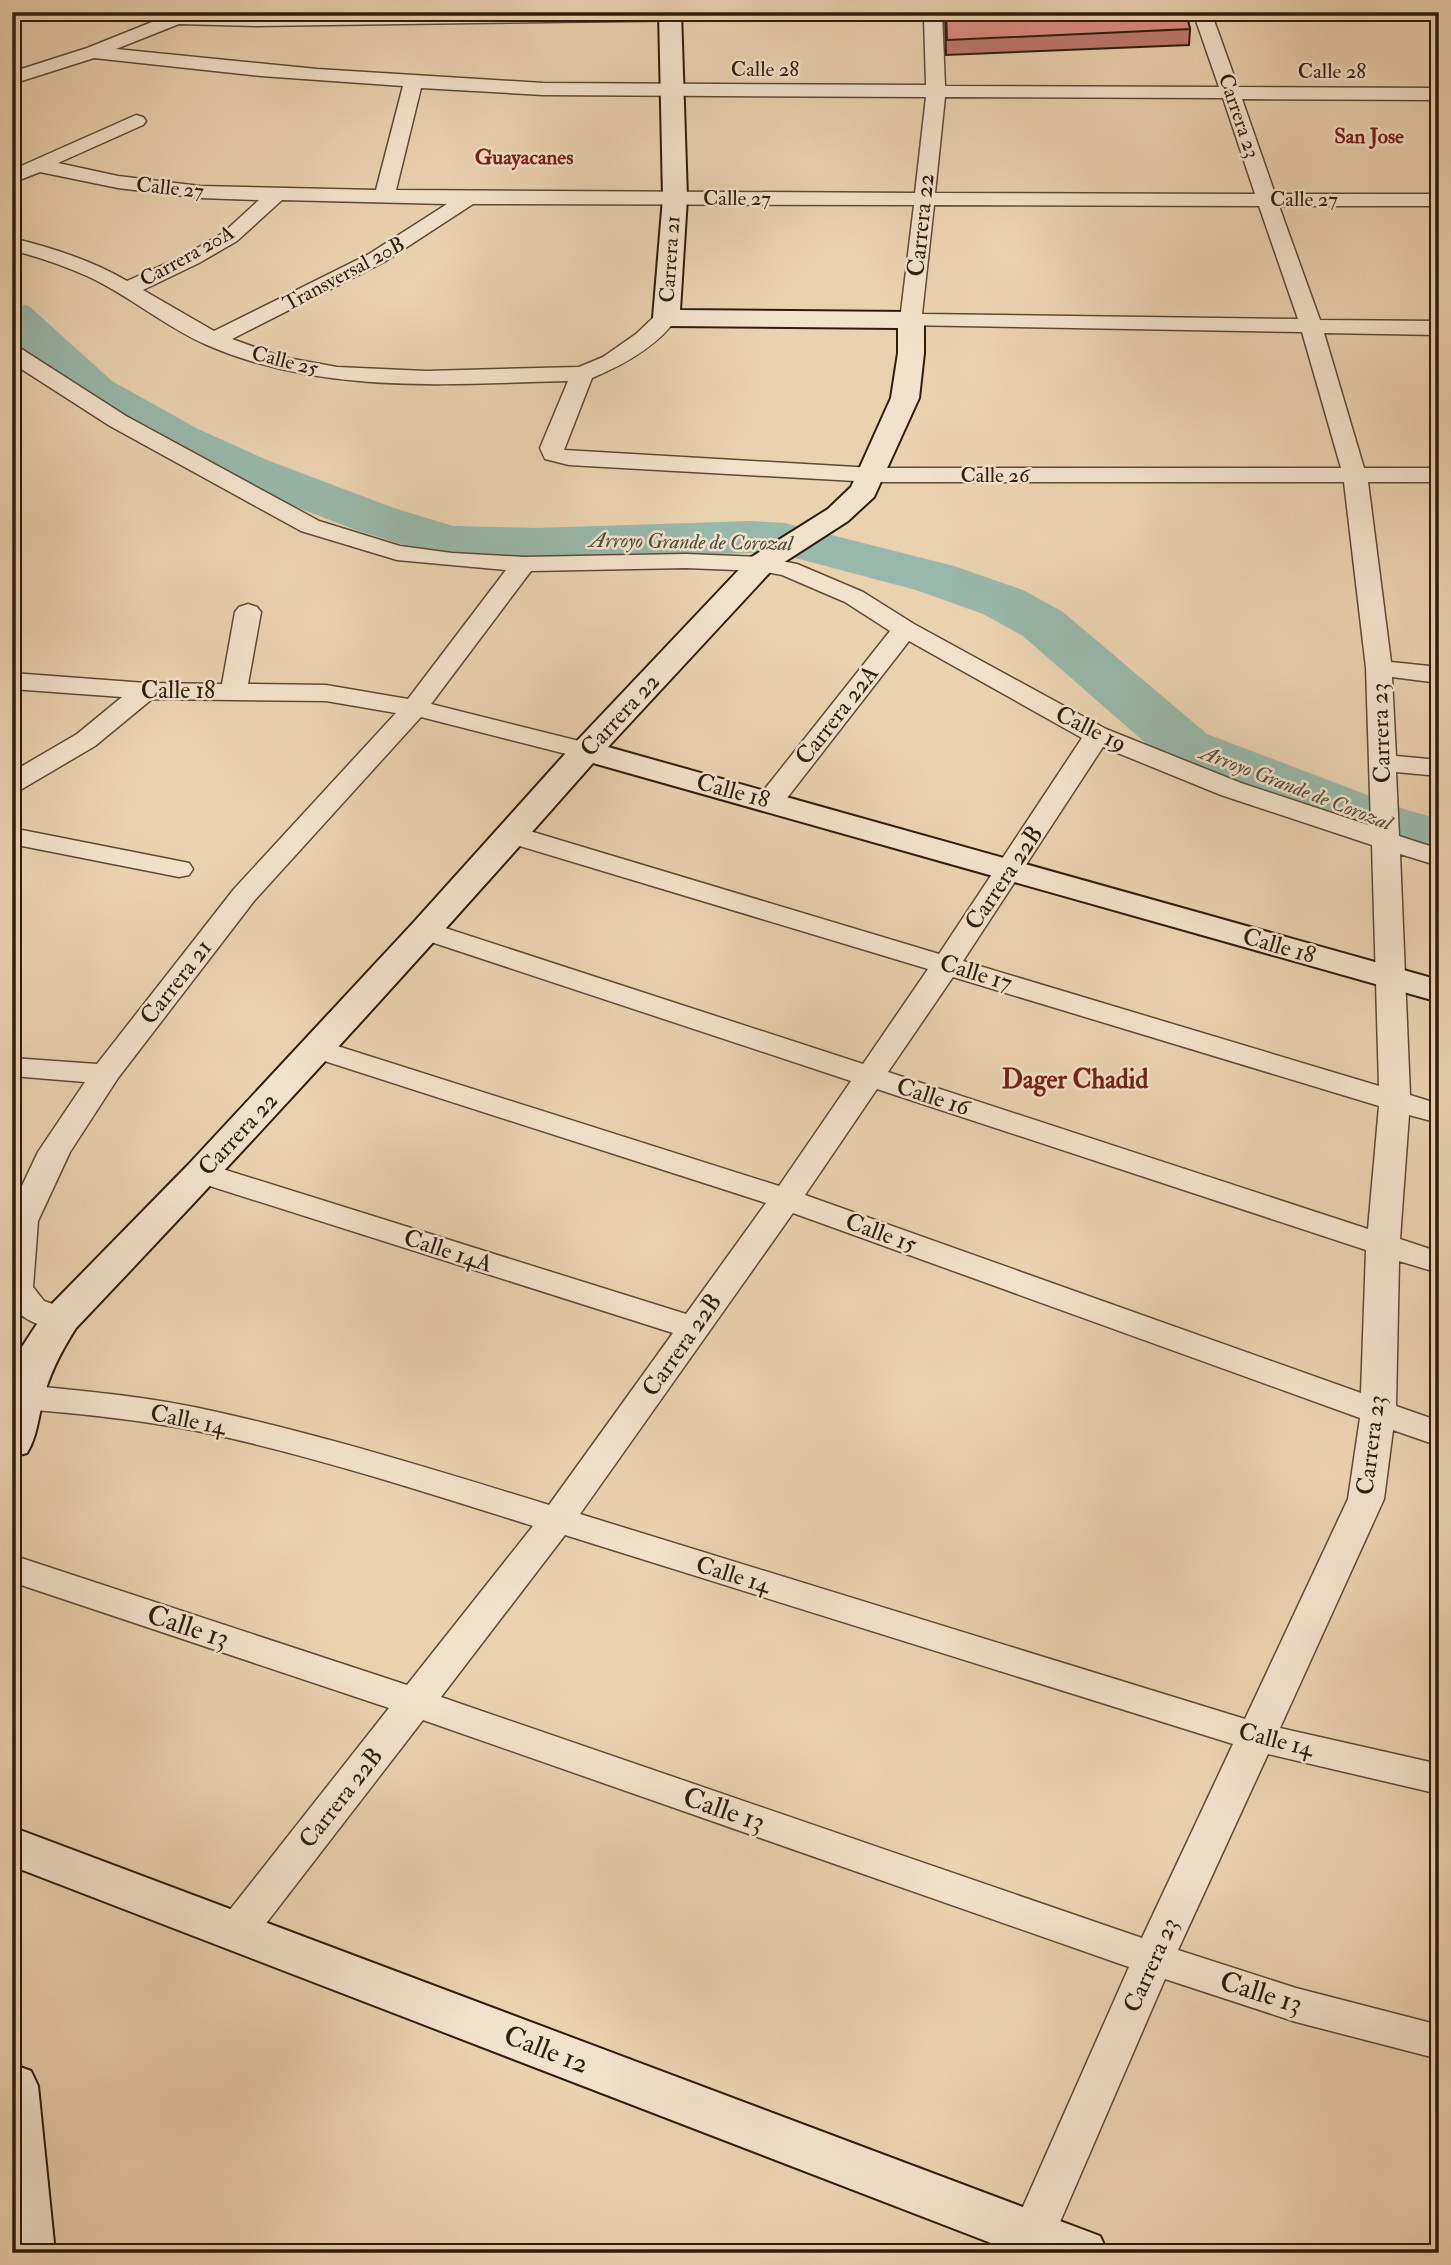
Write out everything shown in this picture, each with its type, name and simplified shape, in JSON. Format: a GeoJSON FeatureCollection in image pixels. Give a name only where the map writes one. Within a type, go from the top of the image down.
{"type":"FeatureCollection","features":[{"type":"Feature","properties":{"kind":"street"},"geometry":{"type":"LineString","coordinates":[[143,12],[256,22],[480,15],[924,12]]}},
{"type":"Feature","properties":{"kind":"street","name":"Carrera 22"},"geometry":{"type":"LineString","coordinates":[[61,1319],[202,1173],[426,931],[586,751],[770,557],[838,516],[864,491],[905,398],[923,198],[936,93],[933,12]]}},
{"type":"Feature","properties":{"kind":"street","name":"Carrera 23"},"geometry":{"type":"LineString","coordinates":[[1032,2236],[1153,1959],[1366,1499],[1378,1414],[1383,1245],[1395,1101],[1379,668],[1355,476],[1311,326],[1202,12]]}},
{"type":"Feature","properties":{"kind":"street","name":"Carrera 21"},"geometry":{"type":"LineString","coordinates":[[582,374],[611,362],[644,339],[666,318],[675,198],[670,14]]}},
{"type":"Feature","properties":{"kind":"street"},"geometry":{"type":"LineString","coordinates":[[12,78],[93,52],[185,16]]}},
{"type":"Feature","properties":{"kind":"street","name":"Calle 28"},"geometry":{"type":"LineString","coordinates":[[93,52],[176,63],[412,82],[673,91],[1439,94]]}},
{"type":"Feature","properties":{"kind":"street"},"geometry":{"type":"LineString","coordinates":[[385,196],[412,82]]}},
{"type":"Feature","properties":{"kind":"street"},"geometry":{"type":"LineString","coordinates":[[12,177],[136,121]]}},
{"type":"Feature","properties":{"kind":"street","name":"Calle 27"},"geometry":{"type":"LineString","coordinates":[[37,164],[132,184],[200,192],[277,194],[468,198],[1439,200]]}},
{"type":"Feature","properties":{"kind":"street","name":"Carrera 20A"},"geometry":{"type":"LineString","coordinates":[[128,289],[192,259],[230,237],[277,194]]}},
{"type":"Feature","properties":{"kind":"street","name":"Transversal 20B"},"geometry":{"type":"LineString","coordinates":[[214,340],[356,271],[436,222],[468,198]]}},
{"type":"Feature","properties":{"kind":"street","name":"Calle 25"},"geometry":{"type":"LineString","coordinates":[[12,244],[71,262],[128,289],[214,340],[277,363],[337,374],[440,378],[582,374]]}},
{"type":"Feature","properties":{"kind":"street"},"geometry":{"type":"LineString","coordinates":[[666,318],[1439,328]]}},
{"type":"Feature","properties":{"kind":"street","name":"Calle 19"},"geometry":{"type":"LineString","coordinates":[[12,353],[118,421],[310,526],[397,553],[452,560],[524,564],[770,557],[788,569],[854,597],[905,629],[1097,736],[1231,789],[1386,835],[1439,858]]}},
{"type":"Feature","properties":{"kind":"street","name":"Calle 26"},"geometry":{"type":"LineString","coordinates":[[582,374],[552,448],[553,454],[569,458],[873,475],[1439,475]]}},
{"type":"Feature","properties":{"kind":"street","name":"Carrera 21"},"geometry":{"type":"LineString","coordinates":[[61,1319],[32,1309],[14,1288],[22,1221],[54,1152],[105,1074],[244,895],[415,708],[524,564]]}},
{"type":"Feature","properties":{"kind":"street"},"geometry":{"type":"LineString","coordinates":[[234,691],[248,612]]}},
{"type":"Feature","properties":{"kind":"street","name":"Carrera 22A"},"geometry":{"type":"LineString","coordinates":[[770,801],[905,629]]}},
{"type":"Feature","properties":{"kind":"street","name":"Carrera 23"},"geometry":{"type":"LineString","coordinates":[[1379,668],[1439,675]]}},
{"type":"Feature","properties":{"kind":"street","name":"Calle 18"},"geometry":{"type":"LineString","coordinates":[[12,681],[146,691],[326,693],[415,708],[770,801],[1439,991]]}},
{"type":"Feature","properties":{"kind":"street"},"geometry":{"type":"LineString","coordinates":[[12,783],[86,740],[146,691]]}},
{"type":"Feature","properties":{"kind":"street","name":"Carrera 22B"},"geometry":{"type":"LineString","coordinates":[[236,1932],[557,1520],[786,1199],[1010,871],[1097,736]]}},
{"type":"Feature","properties":{"kind":"street"},"geometry":{"type":"LineString","coordinates":[[1383,773],[1439,768]]}},
{"type":"Feature","properties":{"kind":"street","name":"Calle 17"},"geometry":{"type":"LineString","coordinates":[[513,835],[1439,1114]]}},
{"type":"Feature","properties":{"kind":"street"},"geometry":{"type":"LineString","coordinates":[[12,836],[179,869]]}},
{"type":"Feature","properties":{"kind":"street","name":"Calle 16"},"geometry":{"type":"LineString","coordinates":[[426,931],[1439,1263]]}},
{"type":"Feature","properties":{"kind":"street","name":"Calle 15"},"geometry":{"type":"LineString","coordinates":[[317,1049],[786,1199],[1439,1434]]}},
{"type":"Feature","properties":{"kind":"street"},"geometry":{"type":"LineString","coordinates":[[12,1067],[105,1074]]}},
{"type":"Feature","properties":{"kind":"street","name":"Calle 14A"},"geometry":{"type":"LineString","coordinates":[[202,1173],[693,1328]]}},
{"type":"Feature","properties":{"kind":"street"},"geometry":{"type":"LineString","coordinates":[[12,1443],[22,1397],[39,1353],[61,1319]]}},
{"type":"Feature","properties":{"kind":"street","name":"Calle 14"},"geometry":{"type":"LineString","coordinates":[[22,1397],[103,1404],[215,1423],[372,1463],[1258,1737],[1439,1779]]}},
{"type":"Feature","properties":{"kind":"street","name":"Calle 13"},"geometry":{"type":"LineString","coordinates":[[12,1568],[417,1703],[1153,1959],[1296,2005],[1439,2042]]}},
{"type":"Feature","properties":{"kind":"street","name":"Calle 12"},"geometry":{"type":"LineString","coordinates":[[12,1846],[1081,2253]]}},
{"type":"Feature","properties":{"kind":"street"},"geometry":{"type":"LineString","coordinates":[[12,2086],[27,2253]]}},
{"type":"Feature","properties":{"kind":"building"},"geometry":{"type":"Polygon","coordinates":[[[946,12],[1186,12],[1190,29],[947,40],[946,12]]]}},
{"type":"Feature","properties":{"kind":"waterway","name":"Arroyo Grande de Corozal"},"geometry":{"type":"LineString","coordinates":[[12,316],[94,392],[180,440],[249,471],[375,519],[449,542],[536,544],[751,537],[785,539],[935,578],[1003,602],[1043,624],[1186,747],[1385,823],[1439,839]]}},
{"type":"Feature","properties":{"kind":"district","name":"San Jose"},"geometry":{"type":"Point","coordinates":[1369,136]}},
{"type":"Feature","properties":{"kind":"district","name":"Guayacanes"},"geometry":{"type":"Point","coordinates":[524,157]}},
{"type":"Feature","properties":{"kind":"district","name":"Dager Chadid"},"geometry":{"type":"Point","coordinates":[1075,1080]}}]}
